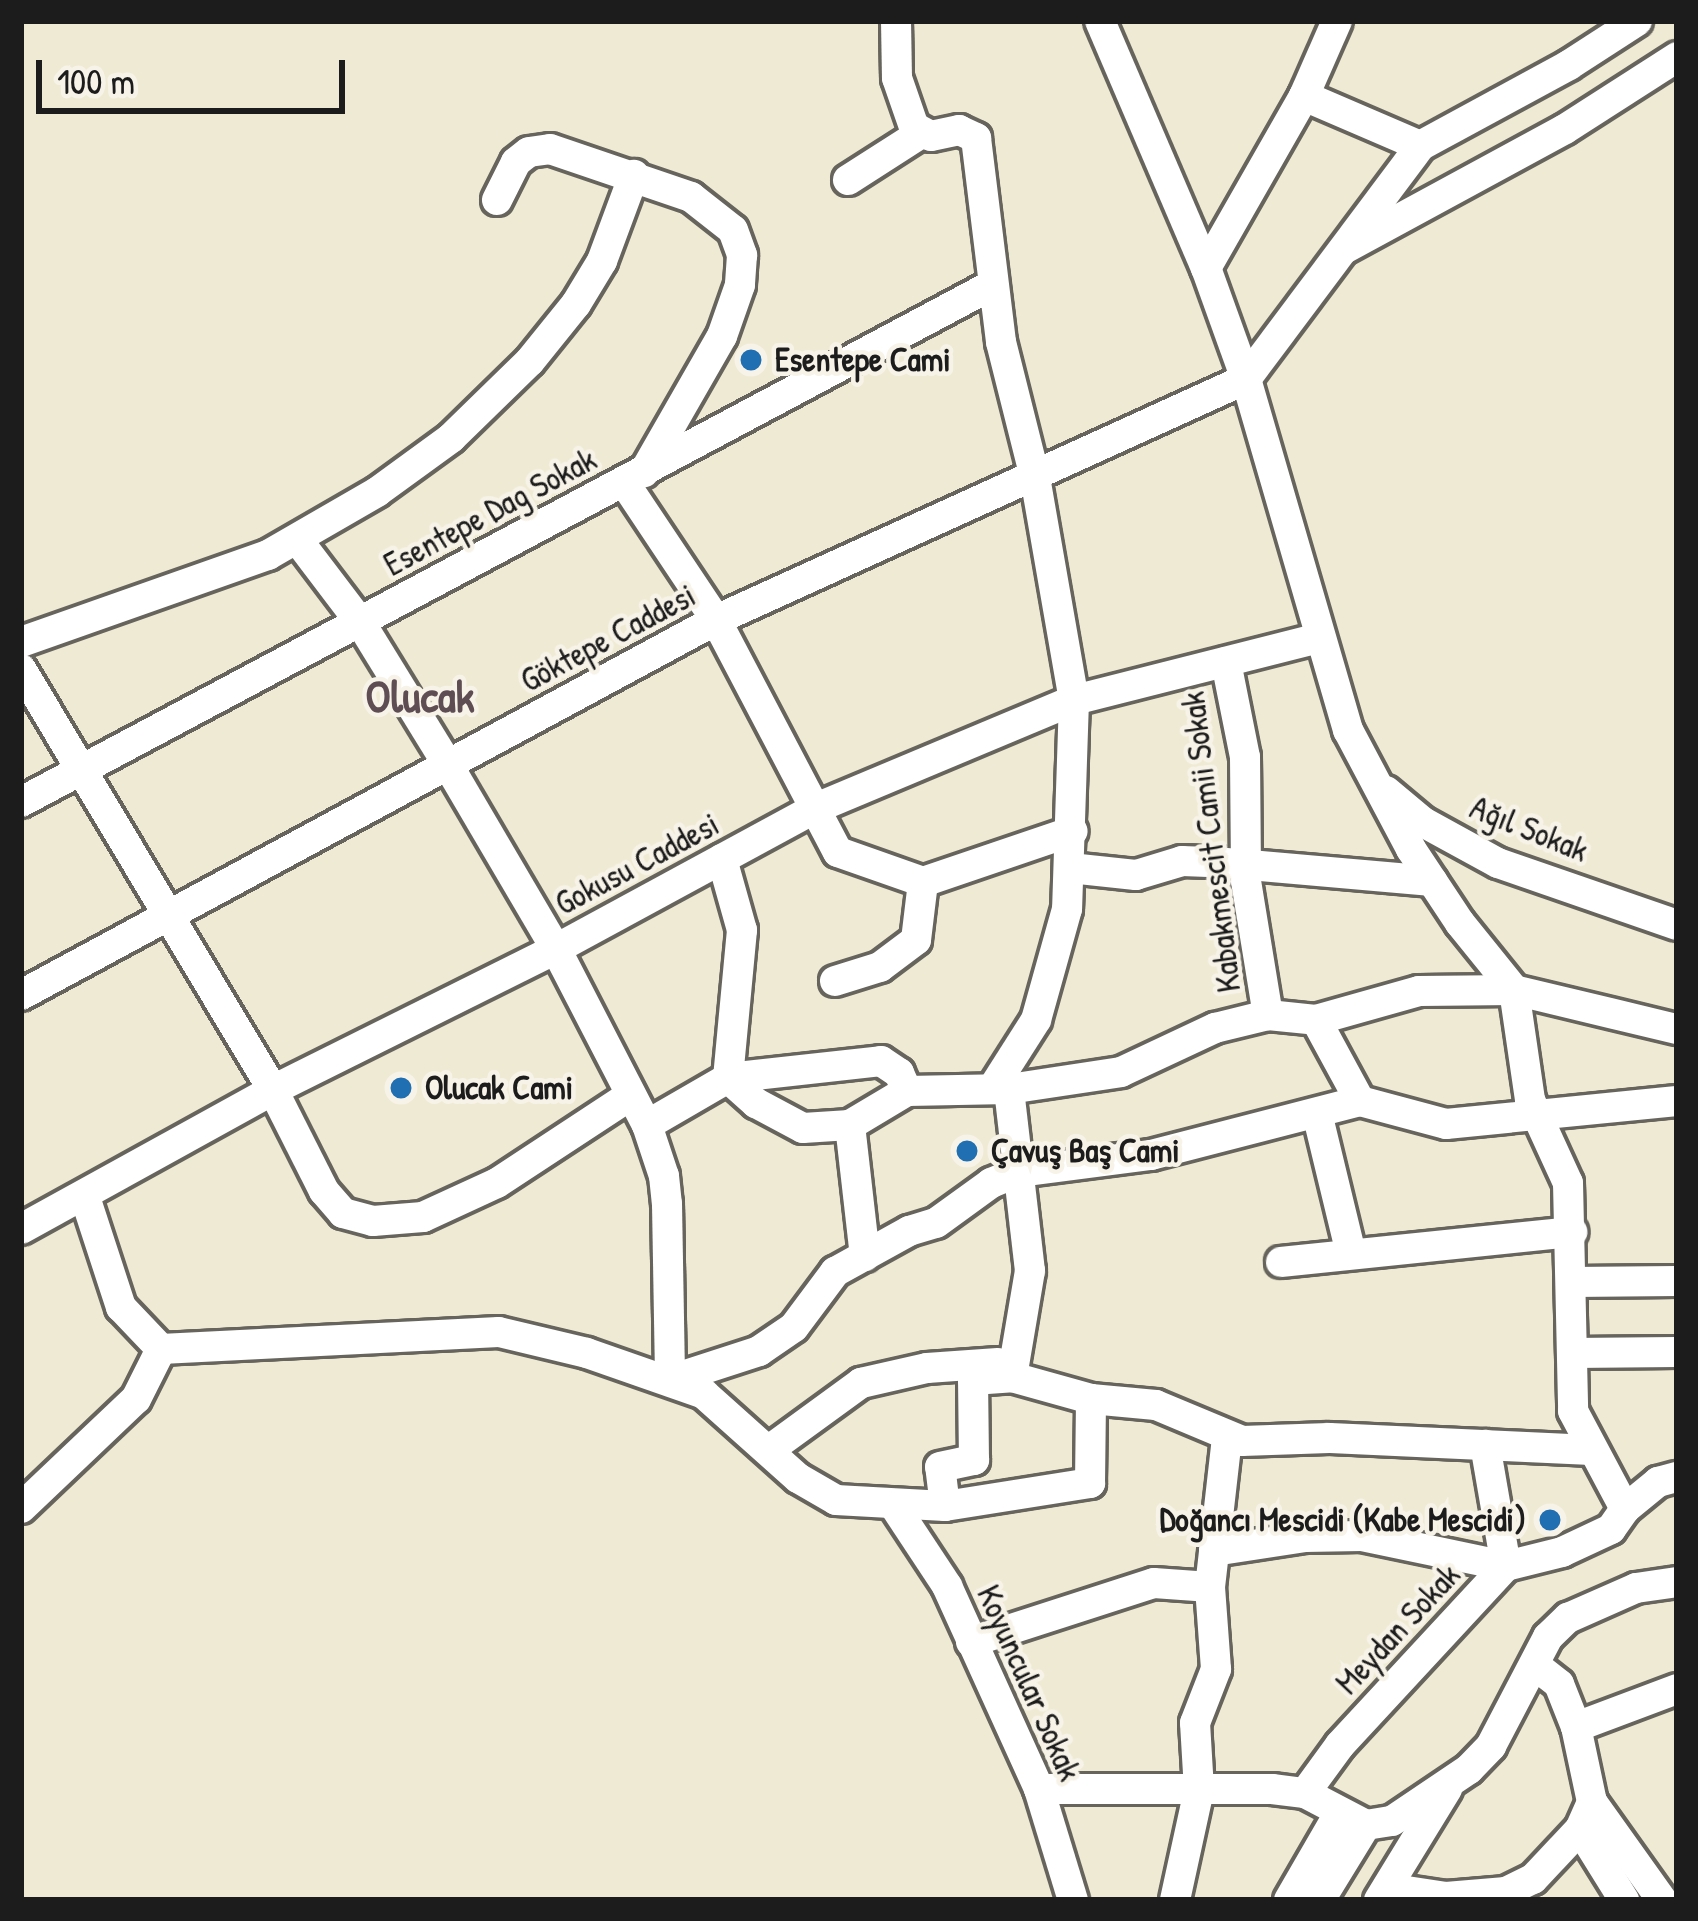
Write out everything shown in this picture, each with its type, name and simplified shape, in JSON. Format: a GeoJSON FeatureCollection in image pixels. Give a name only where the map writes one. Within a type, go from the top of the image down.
{"type":"FeatureCollection","features":[{"type":"Feature","properties":{"kind":"street"},"geometry":{"type":"LineString","coordinates":[[896,21],[897,78],[920,134]]}},
{"type":"Feature","properties":{"kind":"street"},"geometry":{"type":"LineString","coordinates":[[1100,21],[1206,268],[1246,379],[1318,638],[1368,775],[1432,881],[1514,990],[1537,1116],[1568,1183],[1573,1411],[1625,1509]]}},
{"type":"Feature","properties":{"kind":"street"},"geometry":{"type":"LineString","coordinates":[[1206,268],[1304,96],[1337,21]]}},
{"type":"Feature","properties":{"kind":"street"},"geometry":{"type":"LineString","coordinates":[[1246,379],[1333,255],[1420,146],[1569,65],[1636,21]]}},
{"type":"Feature","properties":{"kind":"street"},"geometry":{"type":"LineString","coordinates":[[1333,255],[1565,129],[1677,57]]}},
{"type":"Feature","properties":{"kind":"street"},"geometry":{"type":"LineString","coordinates":[[1304,96],[1420,146]]}},
{"type":"Feature","properties":{"kind":"street"},"geometry":{"type":"LineString","coordinates":[[848,180],[920,134],[959,130],[976,138],[1001,342],[1035,477],[1074,700],[1067,909],[1036,1020],[1002,1088],[1030,1271],[1013,1370]]}},
{"type":"Feature","properties":{"kind":"street"},"geometry":{"type":"LineString","coordinates":[[497,200],[516,162],[539,149],[634,175],[717,214],[733,230],[742,255],[740,285],[722,336],[634,477],[716,620],[838,852],[922,882],[1073,830]]}},
{"type":"Feature","properties":{"kind":"street"},"geometry":{"type":"LineString","coordinates":[[21,642],[215,577],[297,539],[377,492],[451,438],[530,361],[576,304],[602,261],[634,175]]}},
{"type":"Feature","properties":{"kind":"street","name":"Esentepe Dag Sokak"},"geometry":{"type":"LineString","coordinates":[[21,802],[992,285]]}},
{"type":"Feature","properties":{"kind":"street","name":"Göktepe Caddesi"},"geometry":{"type":"LineString","coordinates":[[21,995],[716,620],[1246,379]]}},
{"type":"Feature","properties":{"kind":"street"},"geometry":{"type":"LineString","coordinates":[[297,539],[359,622],[448,765],[556,949],[647,1125],[664,1176],[667,1204],[670,1380]]}},
{"type":"Feature","properties":{"kind":"street","name":"Gokusu Caddesi"},"geometry":{"type":"LineString","coordinates":[[21,1229],[273,1090],[556,949],[816,808],[1074,700],[1318,638]]}},
{"type":"Feature","properties":{"kind":"street","name":"Kabakmescit Camii Sokak"},"geometry":{"type":"LineString","coordinates":[[1226,662],[1245,757],[1245,864],[1268,1015]]}},
{"type":"Feature","properties":{"kind":"street"},"geometry":{"type":"LineString","coordinates":[[21,669],[31,710],[80,770],[273,1090],[324,1190],[343,1213],[373,1221],[423,1217],[497,1184],[631,1095]]}},
{"type":"Feature","properties":{"kind":"street","name":"Ağıl Sokak"},"geometry":{"type":"LineString","coordinates":[[1368,775],[1423,822],[1498,863],[1677,925]]}},
{"type":"Feature","properties":{"kind":"street"},"geometry":{"type":"LineString","coordinates":[[722,859],[742,930],[728,1078]]}},
{"type":"Feature","properties":{"kind":"street"},"geometry":{"type":"LineString","coordinates":[[1070,868],[1136,875],[1182,861],[1432,881]]}},
{"type":"Feature","properties":{"kind":"street"},"geometry":{"type":"LineString","coordinates":[[835,981],[880,967],[916,940],[922,882]]}},
{"type":"Feature","properties":{"kind":"street"},"geometry":{"type":"LineString","coordinates":[[728,1078],[756,1102],[803,1128],[850,1125],[907,1091],[1002,1088],[1120,1072],[1215,1028],[1268,1015],[1316,1020],[1419,991],[1514,990],[1677,1030]]}},
{"type":"Feature","properties":{"kind":"street"},"geometry":{"type":"LineString","coordinates":[[1316,1020],[1360,1102]]}},
{"type":"Feature","properties":{"kind":"street"},"geometry":{"type":"LineString","coordinates":[[647,1125],[728,1078],[881,1061],[899,1073],[907,1091]]}},
{"type":"Feature","properties":{"kind":"street"},"geometry":{"type":"LineString","coordinates":[[670,1380],[759,1351],[794,1327],[835,1272],[936,1223],[991,1184],[1018,1172],[1150,1155],[1360,1102],[1446,1124],[1677,1101]]}},
{"type":"Feature","properties":{"kind":"street"},"geometry":{"type":"LineString","coordinates":[[1317,1113],[1351,1255]]}},
{"type":"Feature","properties":{"kind":"street"},"geometry":{"type":"LineString","coordinates":[[850,1125],[865,1256]]}},
{"type":"Feature","properties":{"kind":"street"},"geometry":{"type":"LineString","coordinates":[[85,1197],[121,1307],[161,1349],[499,1332],[704,1394],[817,1492],[836,1500],[895,1507],[945,1505],[1090,1483],[1090,1399]]}},
{"type":"Feature","properties":{"kind":"street"},"geometry":{"type":"LineString","coordinates":[[1281,1262],[1572,1232]]}},
{"type":"Feature","properties":{"kind":"street"},"geometry":{"type":"LineString","coordinates":[[1572,1282],[1677,1281]]}},
{"type":"Feature","properties":{"kind":"street"},"geometry":{"type":"LineString","coordinates":[[21,1508],[136,1399],[161,1349]]}},
{"type":"Feature","properties":{"kind":"street"},"geometry":{"type":"LineString","coordinates":[[1573,1353],[1677,1352]]}},
{"type":"Feature","properties":{"kind":"street"},"geometry":{"type":"LineString","coordinates":[[770,1450],[861,1383],[926,1368],[1013,1370],[1090,1399],[1156,1405],[1227,1438],[1593,1450]]}},
{"type":"Feature","properties":{"kind":"street"},"geometry":{"type":"LineString","coordinates":[[945,1505],[940,1467],[974,1460],[973,1380],[1013,1370]]}},
{"type":"Feature","properties":{"kind":"street"},"geometry":{"type":"LineString","coordinates":[[1175,1900],[1199,1790],[1195,1723],[1216,1669],[1210,1587],[1227,1438]]}},
{"type":"Feature","properties":{"kind":"street"},"geometry":{"type":"LineString","coordinates":[[1214,1551],[1304,1537],[1362,1535],[1506,1566],[1485,1445]]}},
{"type":"Feature","properties":{"kind":"street","name":"Meydan Sokak"},"geometry":{"type":"LineString","coordinates":[[1305,1793],[1340,1745],[1506,1566],[1562,1552],[1611,1529],[1625,1509],[1658,1482],[1677,1477]]}},
{"type":"Feature","properties":{"kind":"street","name":"Koyuncular Sokak"},"geometry":{"type":"LineString","coordinates":[[895,1507],[947,1586],[1039,1789],[1073,1900]]}},
{"type":"Feature","properties":{"kind":"street"},"geometry":{"type":"LineString","coordinates":[[971,1642],[1154,1583],[1210,1587]]}},
{"type":"Feature","properties":{"kind":"street"},"geometry":{"type":"LineString","coordinates":[[1039,1789],[1305,1793],[1352,1820],[1391,1821],[1450,1784],[1491,1746],[1548,1637],[1568,1618],[1598,1601],[1674,1587]]}},
{"type":"Feature","properties":{"kind":"street"},"geometry":{"type":"LineString","coordinates":[[1536,1666],[1558,1684],[1576,1726],[1586,1816],[1624,1900]]}},
{"type":"Feature","properties":{"kind":"street"},"geometry":{"type":"LineString","coordinates":[[1576,1726],[1677,1689]]}},
{"type":"Feature","properties":{"kind":"street"},"geometry":{"type":"LineString","coordinates":[[1450,1784],[1383,1894],[1446,1899],[1509,1896],[1533,1879],[1586,1816]]}},
{"type":"Feature","properties":{"kind":"street"},"geometry":{"type":"LineString","coordinates":[[1586,1816],[1662,1900]]}},
{"type":"Feature","properties":{"kind":"street"},"geometry":{"type":"LineString","coordinates":[[1289,1900],[1352,1820]]}},
{"type":"Feature","properties":{"kind":"street"},"geometry":{"type":"LineString","coordinates":[[1320,1900],[1352,1820]]}},
{"type":"Feature","properties":{"kind":"place","name":"Esentepe Cami"},"geometry":{"type":"Point","coordinates":[751,360]}},
{"type":"Feature","properties":{"kind":"place","name":"Olucak Cami"},"geometry":{"type":"Point","coordinates":[401,1088]}},
{"type":"Feature","properties":{"kind":"place","name":"Çavuş Baş Cami"},"geometry":{"type":"Point","coordinates":[967,1151]}},
{"type":"Feature","properties":{"kind":"place","name":"Doğancı Mescidi (Kabe Mescidi)"},"geometry":{"type":"Point","coordinates":[1550,1520]}},
{"type":"Feature","properties":{"kind":"district","name":"Olucak"},"geometry":{"type":"Point","coordinates":[420,696]}}]}
